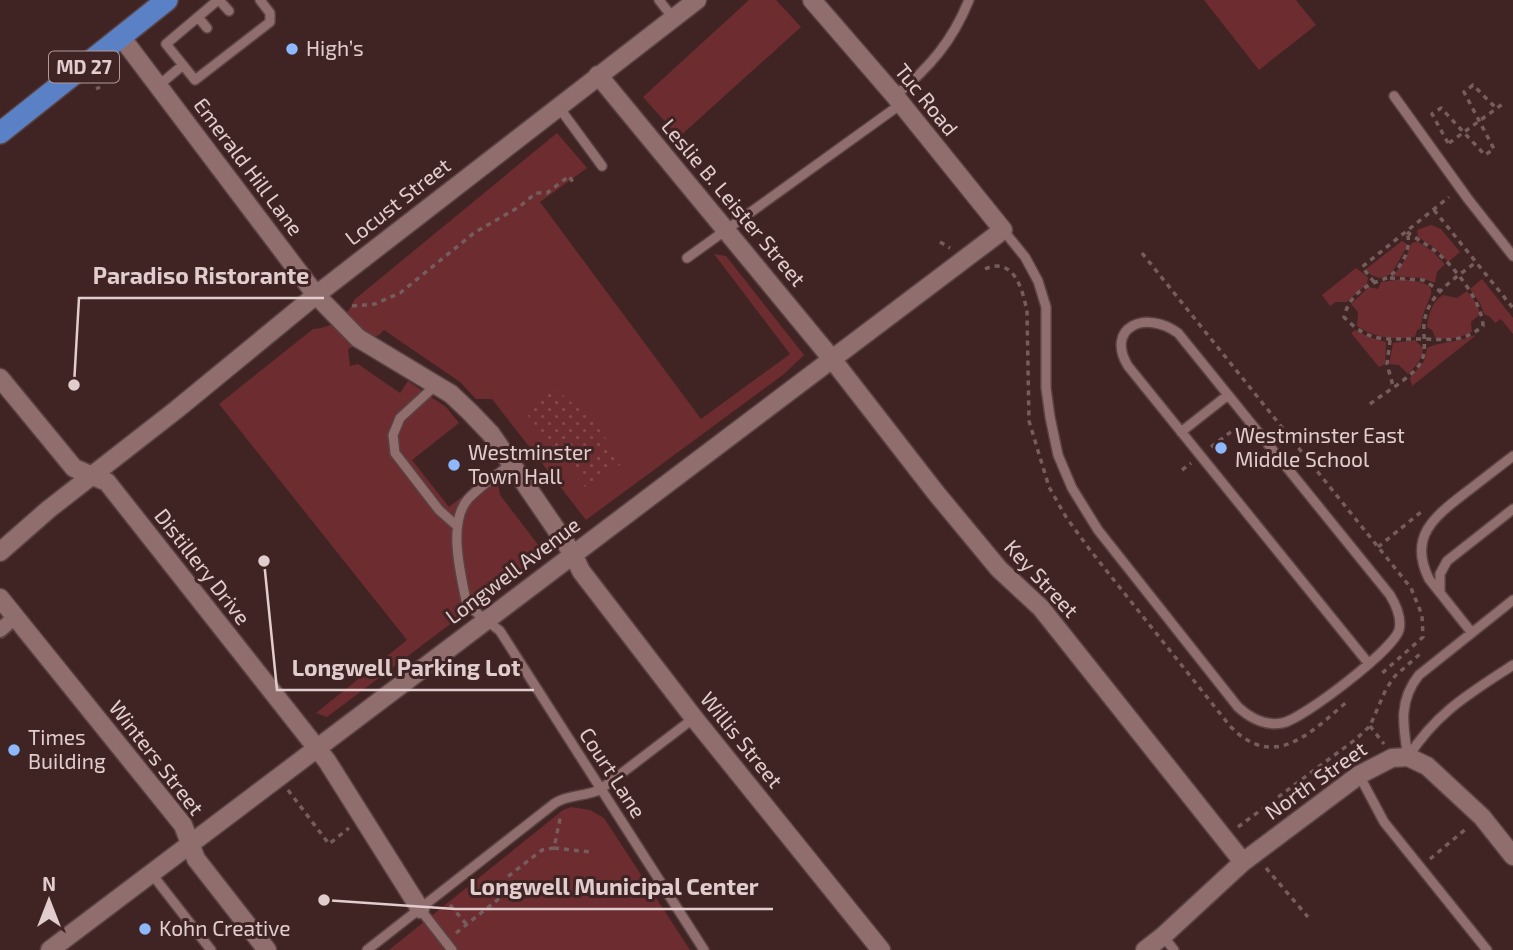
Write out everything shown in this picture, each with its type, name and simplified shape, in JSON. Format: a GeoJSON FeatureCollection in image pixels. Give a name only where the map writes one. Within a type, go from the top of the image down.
{"type":"FeatureCollection","features":[{"type":"Feature","properties":{"kind":"highway","name":"MD 27"},"geometry":{"type":"LineString","coordinates":[[0,133],[167,0]]}},
{"type":"Feature","properties":{"kind":"street","name":"Locust Street"},"geometry":{"type":"LineString","coordinates":[[0,552],[316,295],[697,0]]}},
{"type":"Feature","properties":{"kind":"street","name":"Tuc Road"},"geometry":{"type":"LineString","coordinates":[[812,0],[898,100],[1003,230]]}},
{"type":"Feature","properties":{"kind":"street","name":"Emerald Hill Lane"},"geometry":{"type":"LineString","coordinates":[[122,38],[316,295],[358,338],[451,394],[491,434],[573,554]]}},
{"type":"Feature","properties":{"kind":"street","name":"Leslie B. Leister Street"},"geometry":{"type":"LineString","coordinates":[[598,75],[832,359]]}},
{"type":"Feature","properties":{"kind":"street","name":"Longwell Avenue"},"geometry":{"type":"LineString","coordinates":[[50,950],[1003,230]]}},
{"type":"Feature","properties":{"kind":"street","name":"Key Street"},"geometry":{"type":"LineString","coordinates":[[832,359],[999,569],[1041,608],[1243,862]]}},
{"type":"Feature","properties":{"kind":"street","name":"Distillery Drive"},"geometry":{"type":"LineString","coordinates":[[0,378],[74,468],[107,482],[327,761],[420,909]]}},
{"type":"Feature","properties":{"kind":"street","name":"Willis Street"},"geometry":{"type":"LineString","coordinates":[[573,554],[581,571],[694,718],[881,950]]}},
{"type":"Feature","properties":{"kind":"street","name":"Winters Street"},"geometry":{"type":"LineString","coordinates":[[0,598],[183,825],[196,859],[267,950]]}},
{"type":"Feature","properties":{"kind":"street"},"geometry":{"type":"LineString","coordinates":[[0,630],[15,617]]}},
{"type":"Feature","properties":{"kind":"street","name":"North Street"},"geometry":{"type":"LineString","coordinates":[[1145,950],[1169,943],[1243,862],[1359,775],[1392,758],[1408,757]]}},
{"type":"Feature","properties":{"kind":"street"},"geometry":{"type":"LineString","coordinates":[[1408,757],[1435,772],[1482,817],[1513,856]]}},
{"type":"Feature","properties":{"kind":"lane"},"geometry":{"type":"LineString","coordinates":[[229,11],[219,0],[166,44],[195,80],[226,52],[270,22],[270,13],[260,0]]}},
{"type":"Feature","properties":{"kind":"lane"},"geometry":{"type":"LineString","coordinates":[[659,0],[673,18]]}},
{"type":"Feature","properties":{"kind":"lane"},"geometry":{"type":"LineString","coordinates":[[687,258],[898,100],[945,46],[962,18],[969,0]]}},
{"type":"Feature","properties":{"kind":"lane"},"geometry":{"type":"LineString","coordinates":[[198,17],[207,28]]}},
{"type":"Feature","properties":{"kind":"lane"},"geometry":{"type":"LineString","coordinates":[[158,86],[183,65]]}},
{"type":"Feature","properties":{"kind":"lane"},"geometry":{"type":"LineString","coordinates":[[1394,96],[1513,256]]}},
{"type":"Feature","properties":{"kind":"lane"},"geometry":{"type":"LineString","coordinates":[[558,106],[602,166]]}},
{"type":"Feature","properties":{"kind":"lane"},"geometry":{"type":"LineString","coordinates":[[1003,230],[1025,257],[1038,281],[1046,307],[1046,388],[1050,417],[1058,455],[1072,488],[1098,530],[1238,707],[1245,714],[1264,722],[1286,722],[1316,704],[1369,664],[1396,638],[1400,628],[1396,605],[1178,333],[1157,321],[1139,323],[1126,333],[1121,347],[1128,366],[1369,664]]}},
{"type":"Feature","properties":{"kind":"lane"},"geometry":{"type":"LineString","coordinates":[[436,385],[400,418],[393,435],[394,453],[439,510],[457,526],[461,510],[468,500],[510,464]]}},
{"type":"Feature","properties":{"kind":"lane"},"geometry":{"type":"LineString","coordinates":[[1181,432],[1228,395]]}},
{"type":"Feature","properties":{"kind":"lane"},"geometry":{"type":"LineString","coordinates":[[1472,633],[1429,579],[1422,561],[1423,542],[1429,525],[1441,512],[1513,456]]}},
{"type":"Feature","properties":{"kind":"lane"},"geometry":{"type":"LineString","coordinates":[[1440,593],[1440,574],[1451,558],[1513,509]]}},
{"type":"Feature","properties":{"kind":"lane","name":"Court Lane"},"geometry":{"type":"LineString","coordinates":[[457,526],[458,557],[467,605],[500,631],[704,950]]}},
{"type":"Feature","properties":{"kind":"lane"},"geometry":{"type":"LineString","coordinates":[[1408,757],[1402,713],[1403,703],[1412,684],[1419,675],[1513,600]]}},
{"type":"Feature","properties":{"kind":"lane"},"geometry":{"type":"LineString","coordinates":[[1408,757],[1423,734],[1451,706],[1513,665]]}},
{"type":"Feature","properties":{"kind":"lane"},"geometry":{"type":"LineString","coordinates":[[367,950],[555,803],[571,796],[587,796],[601,789],[694,718]]}},
{"type":"Feature","properties":{"kind":"lane"},"geometry":{"type":"LineString","coordinates":[[1359,775],[1384,822],[1487,950]]}},
{"type":"Feature","properties":{"kind":"lane"},"geometry":{"type":"LineString","coordinates":[[151,873],[211,950]]}},
{"type":"Feature","properties":{"kind":"lane"},"geometry":{"type":"LineString","coordinates":[[420,909],[452,950]]}},
{"type":"Feature","properties":{"kind":"path"},"geometry":{"type":"LineString","coordinates":[[1496,108],[1474,85],[1464,92],[1479,120],[1494,149],[1485,155],[1463,132],[1441,108],[1432,114],[1449,142],[1463,132],[1479,120],[1504,103]]}},
{"type":"Feature","properties":{"kind":"path"},"geometry":{"type":"LineString","coordinates":[[346,305],[375,304],[400,293],[474,233],[519,207],[536,193],[547,192],[569,176],[575,185]]}},
{"type":"Feature","properties":{"kind":"path"},"geometry":{"type":"LineString","coordinates":[[1374,282],[1362,267],[1450,197],[1444,188]]}},
{"type":"Feature","properties":{"kind":"path"},"geometry":{"type":"LineString","coordinates":[[1434,210],[1513,308]]}},
{"type":"Feature","properties":{"kind":"path"},"geometry":{"type":"LineString","coordinates":[[1407,232],[1434,250],[1458,276],[1479,305],[1483,326],[1455,341],[1390,340],[1368,335],[1344,317],[1352,299],[1360,290],[1388,278],[1417,279],[1429,282],[1440,291]]}},
{"type":"Feature","properties":{"kind":"path"},"geometry":{"type":"LineString","coordinates":[[1388,278],[1405,256],[1409,242],[1407,232]]}},
{"type":"Feature","properties":{"kind":"path"},"geometry":{"type":"LineString","coordinates":[[940,242],[950,248]]}},
{"type":"Feature","properties":{"kind":"path"},"geometry":{"type":"LineString","coordinates":[[1142,253],[1412,588],[1425,632],[1420,642],[1380,675]]}},
{"type":"Feature","properties":{"kind":"path"},"geometry":{"type":"LineString","coordinates":[[1370,404],[1409,377],[1418,367],[1424,351],[1427,312],[1440,291],[1476,262]]}},
{"type":"Feature","properties":{"kind":"path"},"geometry":{"type":"LineString","coordinates":[[984,269],[999,265],[1006,267],[1013,273],[1024,297],[1027,312],[1029,421],[1049,487],[1066,517],[1090,550],[1230,726],[1239,735],[1262,746],[1286,746],[1307,735],[1359,692]]}},
{"type":"Feature","properties":{"kind":"path"},"geometry":{"type":"LineString","coordinates":[[1390,340],[1387,364],[1393,386]]}},
{"type":"Feature","properties":{"kind":"path"},"geometry":{"type":"LineString","coordinates":[[1259,411],[1265,406]]}},
{"type":"Feature","properties":{"kind":"path"},"geometry":{"type":"LineString","coordinates":[[1211,447],[1236,428]]}},
{"type":"Feature","properties":{"kind":"path"},"geometry":{"type":"LineString","coordinates":[[1182,470],[1193,461]]}},
{"type":"Feature","properties":{"kind":"path"},"geometry":{"type":"LineString","coordinates":[[1411,650],[1416,656]]}},
{"type":"Feature","properties":{"kind":"path"},"geometry":{"type":"LineString","coordinates":[[1238,827],[1370,726],[1386,689],[1395,676],[1424,650]]}},
{"type":"Feature","properties":{"kind":"path"},"geometry":{"type":"LineString","coordinates":[[1370,726],[1385,745]]}},
{"type":"Feature","properties":{"kind":"path"},"geometry":{"type":"LineString","coordinates":[[287,789],[329,844],[349,828]]}},
{"type":"Feature","properties":{"kind":"path"},"geometry":{"type":"LineString","coordinates":[[554,848],[561,818],[555,803]]}},
{"type":"Feature","properties":{"kind":"path"},"geometry":{"type":"LineString","coordinates":[[1420,867],[1461,832]]}},
{"type":"Feature","properties":{"kind":"path"},"geometry":{"type":"LineString","coordinates":[[446,942],[501,898],[506,878],[542,850],[554,848],[590,852]]}},
{"type":"Feature","properties":{"kind":"path"},"geometry":{"type":"LineString","coordinates":[[1263,863],[1308,916]]}},
{"type":"Feature","properties":{"kind":"path"},"geometry":{"type":"LineString","coordinates":[[450,905],[467,925]]}},
{"type":"Feature","properties":{"kind":"shaded area"},"geometry":{"type":"Polygon","coordinates":[[[749,0],[776,0],[801,27],[679,137],[643,97],[749,0]]]}},
{"type":"Feature","properties":{"kind":"shaded area"},"geometry":{"type":"Polygon","coordinates":[[[1204,0],[1296,0],[1316,25],[1259,70],[1204,0]]]}},
{"type":"Feature","properties":{"kind":"shaded area"},"geometry":{"type":"Polygon","coordinates":[[[557,133],[587,168],[540,202],[701,419],[790,354],[714,254],[726,256],[804,355],[784,374],[586,520],[492,399],[476,399],[460,382],[384,330],[348,349],[350,366],[358,364],[400,393],[408,381],[446,407],[459,423],[412,460],[449,507],[496,470],[500,495],[539,546],[550,538],[553,541],[551,548],[327,717],[316,713],[407,640],[219,404],[313,329],[332,324],[343,316],[354,300],[557,133]]]}},
{"type":"Feature","properties":{"kind":"shaded area"},"geometry":{"type":"Polygon","coordinates":[[[1431,225],[1441,229],[1460,252],[1448,262],[1435,248],[1418,237],[1417,230],[1431,225]]]}},
{"type":"Feature","properties":{"kind":"shaded area"},"geometry":{"type":"Polygon","coordinates":[[[1402,241],[1407,244],[1406,248],[1389,275],[1380,278],[1371,275],[1366,269],[1402,241]]]}},
{"type":"Feature","properties":{"kind":"shaded area"},"geometry":{"type":"Polygon","coordinates":[[[1417,241],[1445,264],[1437,272],[1435,283],[1422,278],[1393,276],[1405,260],[1411,244],[1417,241]]]}},
{"type":"Feature","properties":{"kind":"shaded area"},"geometry":{"type":"Polygon","coordinates":[[[1356,268],[1368,277],[1367,284],[1347,302],[1336,302],[1330,306],[1322,295],[1356,268]]]}},
{"type":"Feature","properties":{"kind":"shaded area"},"geometry":{"type":"Polygon","coordinates":[[[1402,279],[1427,285],[1431,289],[1421,328],[1417,330],[1415,337],[1385,337],[1357,326],[1358,312],[1351,304],[1369,287],[1378,289],[1381,282],[1402,279]]]}},
{"type":"Feature","properties":{"kind":"shaded area"},"geometry":{"type":"Polygon","coordinates":[[[1482,279],[1513,318],[1513,334],[1501,319],[1495,323],[1484,314],[1470,289],[1482,279]]]}},
{"type":"Feature","properties":{"kind":"shaded area"},"geometry":{"type":"Polygon","coordinates":[[[1467,291],[1477,304],[1480,314],[1471,322],[1472,332],[1457,338],[1436,339],[1432,330],[1427,327],[1433,305],[1443,295],[1457,298],[1467,291]]]}},
{"type":"Feature","properties":{"kind":"shaded area"},"geometry":{"type":"Polygon","coordinates":[[[1355,330],[1386,342],[1385,364],[1379,367],[1351,333],[1355,330]]]}},
{"type":"Feature","properties":{"kind":"shaded area"},"geometry":{"type":"Polygon","coordinates":[[[1474,335],[1412,386],[1410,378],[1424,361],[1427,348],[1474,335]]]}},
{"type":"Feature","properties":{"kind":"shaded area"},"geometry":{"type":"Polygon","coordinates":[[[1415,340],[1423,348],[1418,362],[1408,374],[1399,365],[1389,364],[1393,343],[1415,340]]]}},
{"type":"Feature","properties":{"kind":"shaded area"},"geometry":{"type":"Polygon","coordinates":[[[555,389],[592,419],[623,463],[585,487],[525,412],[555,389]]]}},
{"type":"Feature","properties":{"kind":"shaded area"},"geometry":{"type":"Polygon","coordinates":[[[571,807],[590,810],[604,818],[690,950],[389,950],[563,810],[571,807]]]}},
{"type":"Feature","properties":{"kind":"place","name":"High’s"},"geometry":{"type":"Point","coordinates":[292,49]}},
{"type":"Feature","properties":{"kind":"place","name":"Paradiso Ristorante"},"geometry":{"type":"Point","coordinates":[74,385]}},
{"type":"Feature","properties":{"kind":"place","name":"Westminster East Middle School"},"geometry":{"type":"Point","coordinates":[1221,448]}},
{"type":"Feature","properties":{"kind":"place","name":"Westminster Town Hall"},"geometry":{"type":"Point","coordinates":[454,465]}},
{"type":"Feature","properties":{"kind":"place","name":"Longwell Parking Lot"},"geometry":{"type":"Point","coordinates":[264,561]}},
{"type":"Feature","properties":{"kind":"place","name":"Times Building"},"geometry":{"type":"Point","coordinates":[14,750]}},
{"type":"Feature","properties":{"kind":"place","name":"Longwell Municipal Center"},"geometry":{"type":"Point","coordinates":[324,900]}},
{"type":"Feature","properties":{"kind":"place","name":"Kohn Creative"},"geometry":{"type":"Point","coordinates":[145,929]}}]}
